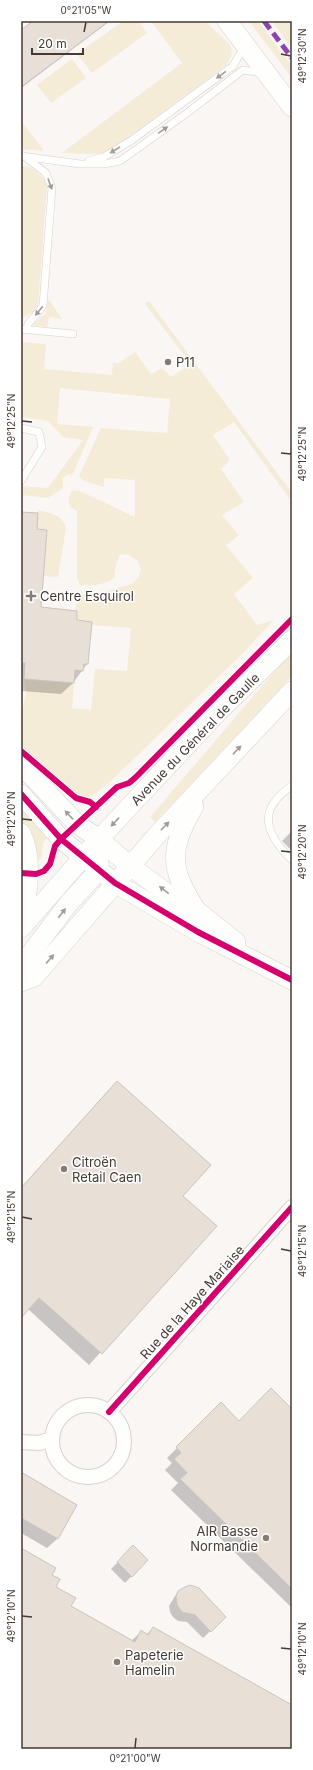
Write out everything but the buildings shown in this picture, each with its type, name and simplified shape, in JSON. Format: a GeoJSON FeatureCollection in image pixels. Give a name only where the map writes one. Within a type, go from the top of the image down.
{"type":"FeatureCollection","features":[{"type":"Feature","properties":{"kind":"main road"},"geometry":{"type":"LineString","coordinates":[[227,21],[292,107]]}},
{"type":"Feature","properties":{"kind":"main road","name":"Avenue du Général de Gaulle"},"geometry":{"type":"LineString","coordinates":[[22,927],[99,839],[218,712],[292,640]]}},
{"type":"Feature","properties":{"kind":"main road"},"geometry":{"type":"LineString","coordinates":[[21,982],[34,977],[130,866],[292,691]]}},
{"type":"Feature","properties":{"kind":"main road"},"geometry":{"type":"LineString","coordinates":[[21,767],[33,777],[77,824],[99,839],[130,866],[168,894],[197,911],[261,963]]}},
{"type":"Feature","properties":{"kind":"main road"},"geometry":{"type":"LineString","coordinates":[[197,911],[184,891],[177,873],[176,851],[182,826],[211,779]]}},
{"type":"Feature","properties":{"kind":"main road"},"geometry":{"type":"LineString","coordinates":[[21,794],[61,839],[115,883],[198,932],[292,980]]}},
{"type":"Feature","properties":{"kind":"main road"},"geometry":{"type":"LineString","coordinates":[[21,833],[29,855],[29,873],[22,927]]}},
{"type":"Feature","properties":{"kind":"main road"},"geometry":{"type":"LineString","coordinates":[[21,966],[69,903],[99,870],[99,839]]}},
{"type":"Feature","properties":{"kind":"street","name":"Rue de la Haye Mariaise"},"geometry":{"type":"LineString","coordinates":[[109,1412],[291,1212]]}},
{"type":"Feature","properties":{"kind":"street"},"geometry":{"type":"LineString","coordinates":[[88,1405],[99,1407],[109,1412],[118,1421],[123,1432],[124,1445],[121,1457],[113,1467],[103,1474],[91,1478],[78,1476],[67,1471],[58,1463],[52,1451],[51,1439],[54,1428],[59,1419],[67,1411],[88,1405]]}},
{"type":"Feature","properties":{"kind":"street"},"geometry":{"type":"LineString","coordinates":[[21,1442],[39,1443],[51,1439]]}},
{"type":"Feature","properties":{"kind":"lane"},"geometry":{"type":"LineString","coordinates":[[80,164],[104,157],[132,140],[233,66],[246,45]]}},
{"type":"Feature","properties":{"kind":"lane"},"geometry":{"type":"LineString","coordinates":[[22,156],[80,164],[104,164],[120,161],[187,113],[243,70],[266,73]]}},
{"type":"Feature","properties":{"kind":"lane"},"geometry":{"type":"LineString","coordinates":[[22,156],[46,173],[52,188],[43,306],[24,330],[73,334]]}},
{"type":"Feature","properties":{"kind":"lane"},"geometry":{"type":"LineString","coordinates":[[21,428],[39,432],[42,447],[21,481]]}},
{"type":"Feature","properties":{"kind":"lane"},"geometry":{"type":"LineString","coordinates":[[292,785],[275,800],[269,814],[269,829],[276,843],[292,860]]}},
{"type":"Feature","properties":{"kind":"shaded area"},"geometry":{"type":"Polygon","coordinates":[[[123,21],[138,21],[147,33],[92,73],[77,54],[123,21]]]}},
{"type":"Feature","properties":{"kind":"shaded area"},"geometry":{"type":"Polygon","coordinates":[[[151,21],[205,21],[230,45],[232,54],[230,59],[225,66],[113,149],[100,154],[62,153],[182,63],[151,21]]]}},
{"type":"Feature","properties":{"kind":"shaded area"},"geometry":{"type":"Polygon","coordinates":[[[249,21],[258,21],[292,66],[292,78],[249,21]]]}},
{"type":"Feature","properties":{"kind":"shaded area"},"geometry":{"type":"Polygon","coordinates":[[[272,21],[292,21],[292,49],[272,21]]]}},
{"type":"Feature","properties":{"kind":"shaded area"},"geometry":{"type":"Polygon","coordinates":[[[72,59],[86,78],[51,103],[37,85],[72,59]]]}},
{"type":"Feature","properties":{"kind":"shaded area"},"geometry":{"type":"Polygon","coordinates":[[[21,121],[23,123],[44,151],[21,149],[21,121]]]}},
{"type":"Feature","properties":{"kind":"shaded area"},"geometry":{"type":"Polygon","coordinates":[[[21,166],[37,171],[47,185],[38,306],[34,311],[21,319],[21,166]]]}},
{"type":"Feature","properties":{"kind":"shaded area"},"geometry":{"type":"Polygon","coordinates":[[[48,300],[62,319],[49,317],[47,327],[32,325],[45,314],[48,300]]]}},
{"type":"Feature","properties":{"kind":"shaded area"},"geometry":{"type":"Polygon","coordinates":[[[149,301],[292,493],[292,502],[234,422],[213,435],[230,460],[221,469],[244,502],[222,515],[239,535],[226,545],[253,578],[234,594],[257,625],[274,620],[244,652],[111,781],[95,794],[87,798],[71,790],[21,746],[21,718],[26,692],[24,679],[74,683],[72,708],[91,710],[95,669],[127,671],[131,628],[92,625],[92,622],[77,620],[77,611],[75,609],[78,599],[84,594],[97,594],[132,584],[139,576],[141,569],[137,560],[127,554],[120,555],[116,565],[114,578],[98,584],[80,585],[77,578],[77,511],[70,507],[69,499],[72,491],[78,490],[135,517],[135,480],[104,478],[104,487],[84,481],[79,476],[101,428],[167,433],[170,399],[60,388],[57,424],[93,427],[73,474],[67,475],[63,478],[63,488],[48,498],[21,495],[21,486],[48,488],[83,440],[63,437],[48,421],[21,417],[22,342],[46,344],[44,369],[112,375],[113,362],[117,364],[135,352],[151,374],[162,368],[171,377],[191,364],[145,304],[149,301]]]}},
{"type":"Feature","properties":{"kind":"shaded area"},"geometry":{"type":"Polygon","coordinates":[[[38,510],[51,513],[59,517],[66,528],[58,577],[43,576],[47,530],[36,529],[38,510]]]}},
{"type":"Feature","properties":{"kind":"shaded area"},"geometry":{"type":"Polygon","coordinates":[[[292,653],[292,676],[155,822],[150,817],[280,665],[292,653]]]}},
{"type":"Feature","properties":{"kind":"shaded area"},"geometry":{"type":"Polygon","coordinates":[[[21,808],[46,838],[43,843],[42,857],[39,860],[36,858],[28,834],[21,820],[21,808]]]}},
{"type":"Feature","properties":{"kind":"marked path"},"geometry":{"type":"LineString","coordinates":[[264,21],[292,58]]}},
{"type":"Feature","properties":{"kind":"cycle path"},"geometry":{"type":"LineString","coordinates":[[21,873],[36,874],[44,871],[50,864],[55,846],[61,839],[117,787],[129,783],[136,777],[292,619]]}},
{"type":"Feature","properties":{"kind":"cycle path"},"geometry":{"type":"LineString","coordinates":[[21,751],[76,798],[90,802],[96,807]]}},
{"type":"Feature","properties":{"kind":"cycle path"},"geometry":{"type":"LineString","coordinates":[[21,794],[61,839],[115,883],[198,932],[292,980]]}},
{"type":"Feature","properties":{"kind":"cycle path"},"geometry":{"type":"LineString","coordinates":[[109,1412],[292,1207]]}},
{"type":"Feature","properties":{"kind":"place","name":"P11"},"geometry":{"type":"Point","coordinates":[168,362]}},
{"type":"Feature","properties":{"kind":"place","name":"Centre Esquirol"},"geometry":{"type":"Point","coordinates":[31,596]}},
{"type":"Feature","properties":{"kind":"place","name":"Citroën Retail Caen"},"geometry":{"type":"Point","coordinates":[64,1169]}},
{"type":"Feature","properties":{"kind":"place","name":"AIR Basse Normandie"},"geometry":{"type":"Point","coordinates":[266,1538]}},
{"type":"Feature","properties":{"kind":"place","name":"Papeterie Hamelin"},"geometry":{"type":"Point","coordinates":[117,1662]}}]}
